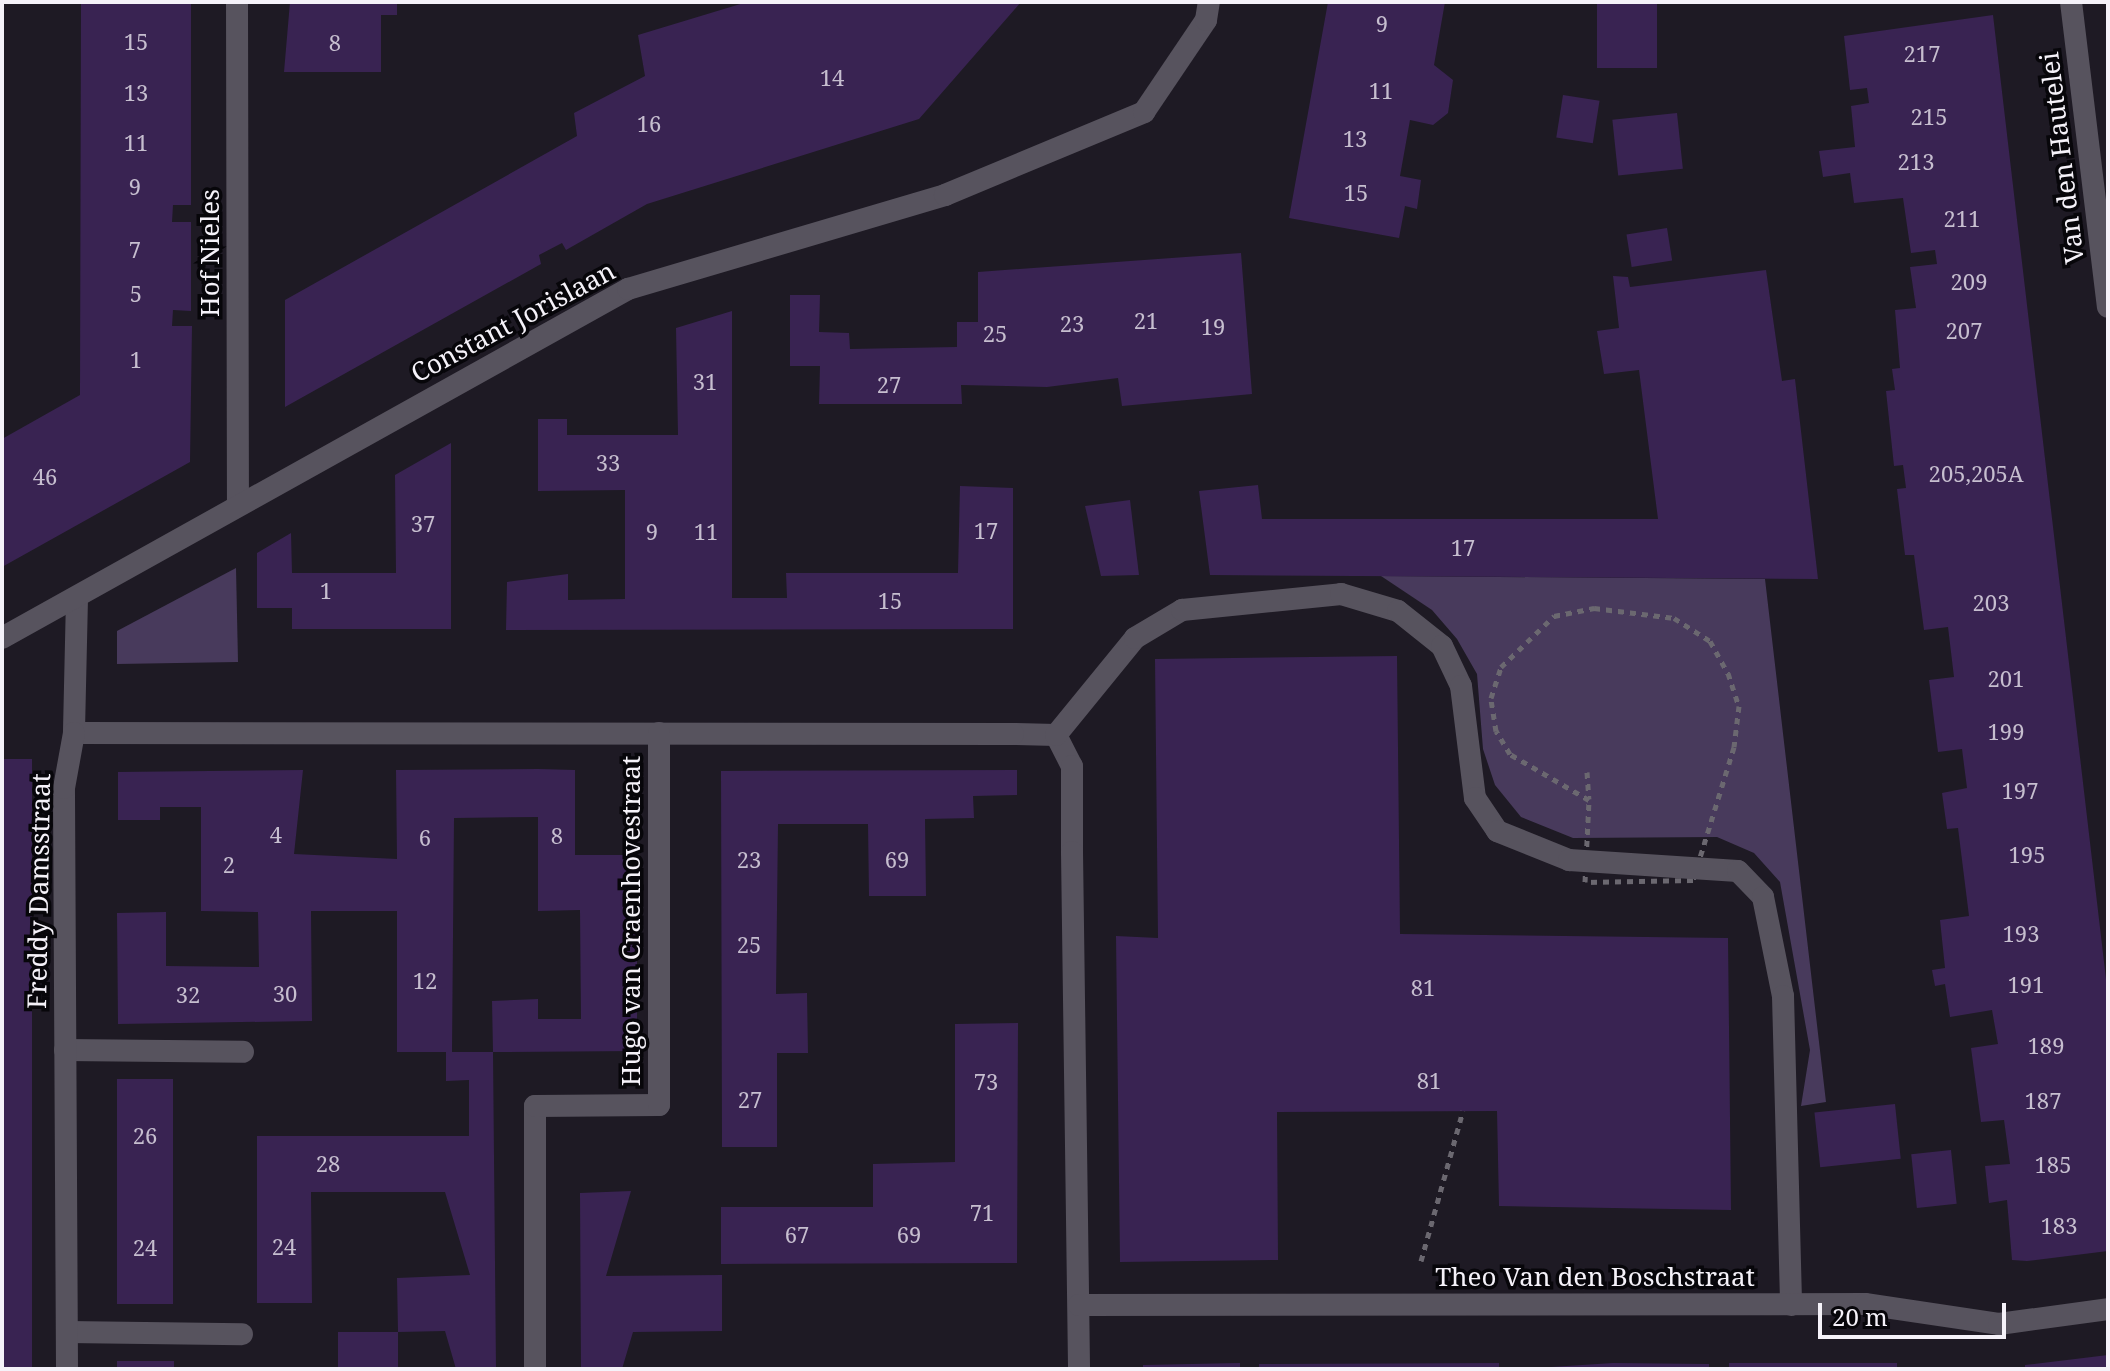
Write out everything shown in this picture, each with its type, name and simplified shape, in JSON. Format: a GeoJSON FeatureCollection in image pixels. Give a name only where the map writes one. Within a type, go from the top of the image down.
{"type":"FeatureCollection","features":[{"type":"Feature","properties":{"kind":"street","name":"Hof Nieles"},"geometry":{"type":"LineString","coordinates":[[237,2],[238,504]]}},
{"type":"Feature","properties":{"kind":"street","name":"Constant Jorislaan"},"geometry":{"type":"LineString","coordinates":[[2,638],[628,289],[945,195],[1144,112],[1206,20],[1209,2]]}},
{"type":"Feature","properties":{"kind":"street","name":"Van den Hautelei"},"geometry":{"type":"LineString","coordinates":[[2071,2],[2108,307]]}},
{"type":"Feature","properties":{"kind":"street"},"geometry":{"type":"LineString","coordinates":[[1079,1369],[1072,766],[1056,735],[1135,638],[1182,610],[1341,594],[1398,611],[1442,646],[1461,686],[1475,798],[1497,831],[1531,850],[1586,861],[1698,864],[1738,871],[1763,897],[1775,937],[1783,996],[1791,1305]]}},
{"type":"Feature","properties":{"kind":"street"},"geometry":{"type":"LineString","coordinates":[[74,733],[77,598]]}},
{"type":"Feature","properties":{"kind":"street","name":"Hugo van Craenhovestraat"},"geometry":{"type":"LineString","coordinates":[[74,733],[1056,735]]}},
{"type":"Feature","properties":{"kind":"street","name":"Freddy Damsstraat"},"geometry":{"type":"LineString","coordinates":[[67,1369],[64,788],[74,733]]}},
{"type":"Feature","properties":{"kind":"street","name":"Hugo van Craenhovestraat"},"geometry":{"type":"LineString","coordinates":[[535,1369],[535,1106],[659,1105],[659,733]]}},
{"type":"Feature","properties":{"kind":"street"},"geometry":{"type":"LineString","coordinates":[[65,1050],[243,1052]]}},
{"type":"Feature","properties":{"kind":"street","name":"Theo Van den Boschstraat"},"geometry":{"type":"LineString","coordinates":[[1079,1305],[1865,1304],[1999,1324],[2108,1309]]}},
{"type":"Feature","properties":{"kind":"street"},"geometry":{"type":"LineString","coordinates":[[67,1332],[242,1334]]}},
{"type":"Feature","properties":{"kind":"path"},"geometry":{"type":"LineString","coordinates":[[1587,772],[1589,800],[1585,882],[1693,880],[1734,747],[1739,706],[1710,641],[1674,618],[1609,608],[1554,616],[1501,667],[1491,698],[1510,754],[1589,800]]}},
{"type":"Feature","properties":{"kind":"path"},"geometry":{"type":"LineString","coordinates":[[1409,1305],[1463,1111]]}},
{"type":"Feature","properties":{"kind":"shaded area"},"geometry":{"type":"Polygon","coordinates":[[[236,568],[238,662],[117,664],[117,631],[236,568]]]}},
{"type":"Feature","properties":{"kind":"shaded area"},"geometry":{"type":"Polygon","coordinates":[[[1381,576],[1765,579],[1826,1102],[1801,1106],[1810,1050],[1780,882],[1754,853],[1717,837],[1573,838],[1521,817],[1495,785],[1483,749],[1477,674],[1457,639],[1432,610],[1381,576]]]}},
{"type":"Feature","properties":{"kind":"building"},"geometry":{"type":"Polygon","coordinates":[[[81,2],[191,2],[191,205],[173,205],[172,222],[191,222],[191,311],[173,310],[172,326],[192,326],[190,462],[2,567],[2,439],[80,395],[81,2]]]}},
{"type":"Feature","properties":{"kind":"building"},"geometry":{"type":"Polygon","coordinates":[[[290,2],[397,2],[397,15],[381,15],[381,72],[284,72],[290,2]]]}},
{"type":"Feature","properties":{"kind":"building"},"geometry":{"type":"Polygon","coordinates":[[[747,2],[1021,2],[919,119],[647,204],[566,250],[562,243],[539,255],[541,264],[285,407],[285,300],[577,136],[574,113],[645,76],[638,35],[747,2]]]}},
{"type":"Feature","properties":{"kind":"building"},"geometry":{"type":"Polygon","coordinates":[[[1328,2],[1445,2],[1434,65],[1453,80],[1448,113],[1433,125],[1410,120],[1400,176],[1421,180],[1417,209],[1405,206],[1399,238],[1289,218],[1328,2]]]}},
{"type":"Feature","properties":{"kind":"building"},"geometry":{"type":"Polygon","coordinates":[[[1597,2],[1657,2],[1657,68],[1597,68],[1597,2]]]}},
{"type":"Feature","properties":{"kind":"building"},"geometry":{"type":"Polygon","coordinates":[[[1993,15],[2108,996],[2108,1251],[2027,1261],[2012,1260],[2007,1200],[1989,1203],[1985,1166],[2010,1164],[2004,1120],[1981,1122],[1971,1048],[1998,1044],[1992,1010],[1950,1017],[1945,984],[1935,986],[1932,970],[1945,968],[1940,920],[1969,916],[1958,828],[1947,829],[1942,793],[1967,788],[1962,749],[1938,752],[1929,680],[1954,677],[1948,627],[1924,630],[1914,555],[1905,555],[1897,489],[1906,488],[1903,465],[1894,466],[1886,391],[1895,390],[1892,369],[1900,368],[1895,310],[1916,308],[1910,267],[1937,264],[1935,250],[1911,253],[1903,198],[1854,203],[1850,173],[1823,177],[1819,151],[1855,147],[1851,106],[1869,103],[1867,88],[1850,90],[1844,36],[1993,15]]]}},
{"type":"Feature","properties":{"kind":"building"},"geometry":{"type":"Polygon","coordinates":[[[1563,95],[1600,101],[1593,143],[1556,137],[1563,95]]]}},
{"type":"Feature","properties":{"kind":"building"},"geometry":{"type":"Polygon","coordinates":[[[1677,113],[1683,169],[1618,175],[1612,120],[1677,113]]]}},
{"type":"Feature","properties":{"kind":"building"},"geometry":{"type":"Polygon","coordinates":[[[1667,228],[1672,261],[1632,267],[1627,234],[1667,228]]]}},
{"type":"Feature","properties":{"kind":"building"},"geometry":{"type":"Polygon","coordinates":[[[1241,253],[1252,394],[1122,406],[1118,378],[1047,387],[961,385],[962,404],[819,404],[820,366],[790,366],[790,295],[820,295],[819,332],[849,333],[850,349],[957,347],[957,322],[978,322],[978,272],[1241,253]]]}},
{"type":"Feature","properties":{"kind":"building"},"geometry":{"type":"Polygon","coordinates":[[[1766,270],[1782,381],[1795,379],[1818,579],[1210,575],[1199,491],[1258,485],[1262,519],[1658,519],[1639,370],[1604,374],[1597,331],[1619,328],[1613,276],[1628,277],[1630,287],[1766,270]]]}},
{"type":"Feature","properties":{"kind":"building"},"geometry":{"type":"Polygon","coordinates":[[[732,311],[732,598],[787,598],[786,573],[958,573],[960,486],[1013,488],[1013,629],[506,630],[507,582],[568,574],[568,600],[625,599],[625,490],[538,491],[538,419],[567,419],[567,435],[678,435],[676,328],[732,311]]]}},
{"type":"Feature","properties":{"kind":"building"},"geometry":{"type":"Polygon","coordinates":[[[451,443],[451,629],[292,629],[292,608],[257,608],[257,553],[291,533],[292,573],[396,573],[395,475],[451,443]]]}},
{"type":"Feature","properties":{"kind":"building"},"geometry":{"type":"Polygon","coordinates":[[[1130,500],[1139,575],[1101,576],[1085,506],[1130,500]]]}},
{"type":"Feature","properties":{"kind":"building"},"geometry":{"type":"Polygon","coordinates":[[[1397,656],[1400,934],[1728,938],[1731,1210],[1499,1206],[1497,1111],[1277,1112],[1278,1260],[1120,1262],[1116,936],[1158,938],[1155,659],[1397,656]]]}},
{"type":"Feature","properties":{"kind":"building"},"geometry":{"type":"Polygon","coordinates":[[[2,759],[32,759],[32,1369],[2,1369],[2,759]]]}},
{"type":"Feature","properties":{"kind":"building"},"geometry":{"type":"Polygon","coordinates":[[[538,769],[575,770],[575,855],[637,855],[637,1051],[493,1052],[496,1369],[456,1369],[445,1331],[398,1332],[397,1278],[470,1275],[445,1192],[311,1192],[312,1303],[257,1303],[257,1136],[469,1136],[469,1080],[446,1081],[446,1052],[397,1052],[397,911],[311,911],[312,1021],[118,1024],[117,913],[166,912],[166,966],[259,967],[258,912],[201,911],[201,807],[160,807],[160,820],[118,820],[118,772],[303,770],[294,854],[397,859],[396,770],[538,769]],[[538,817],[454,818],[452,1052],[493,1052],[492,1001],[538,999],[538,1019],[581,1019],[580,910],[538,911],[538,817]]]}},
{"type":"Feature","properties":{"kind":"building"},"geometry":{"type":"Polygon","coordinates":[[[1017,770],[1017,795],[973,796],[974,818],[925,819],[926,896],[869,896],[868,824],[778,824],[776,994],[807,993],[808,1053],[777,1053],[777,1147],[722,1147],[721,771],[1017,770]]]}},
{"type":"Feature","properties":{"kind":"building"},"geometry":{"type":"Polygon","coordinates":[[[1018,1023],[1017,1263],[721,1264],[721,1207],[873,1207],[873,1164],[955,1162],[955,1024],[1018,1023]]]}},
{"type":"Feature","properties":{"kind":"building"},"geometry":{"type":"Polygon","coordinates":[[[117,1079],[173,1079],[173,1304],[117,1304],[117,1079]]]}},
{"type":"Feature","properties":{"kind":"building"},"geometry":{"type":"Polygon","coordinates":[[[1895,1104],[1901,1159],[1820,1167],[1814,1112],[1895,1104]]]}},
{"type":"Feature","properties":{"kind":"building"},"geometry":{"type":"Polygon","coordinates":[[[1951,1150],[1957,1204],[1917,1208],[1911,1154],[1951,1150]]]}},
{"type":"Feature","properties":{"kind":"building"},"geometry":{"type":"Polygon","coordinates":[[[631,1191],[606,1276],[722,1275],[722,1331],[633,1332],[622,1369],[581,1369],[580,1193],[631,1191]]]}},
{"type":"Feature","properties":{"kind":"building"},"geometry":{"type":"Polygon","coordinates":[[[338,1332],[398,1332],[398,1369],[338,1369],[338,1332]]]}},
{"type":"Feature","properties":{"kind":"building"},"geometry":{"type":"Polygon","coordinates":[[[2108,1355],[2108,1369],[2025,1369],[2025,1365],[2108,1355]]]}},
{"type":"Feature","properties":{"kind":"building"},"geometry":{"type":"Polygon","coordinates":[[[117,1361],[174,1361],[174,1369],[117,1369],[117,1361]]]}},
{"type":"Feature","properties":{"kind":"building"},"geometry":{"type":"Polygon","coordinates":[[[1240,1363],[1240,1369],[1143,1369],[1143,1365],[1240,1363]]]}},
{"type":"Feature","properties":{"kind":"building"},"geometry":{"type":"Polygon","coordinates":[[[1499,1363],[1499,1369],[1259,1369],[1259,1364],[1499,1363]]]}},
{"type":"Feature","properties":{"kind":"building"},"geometry":{"type":"Polygon","coordinates":[[[1613,1363],[1709,1364],[1709,1369],[1519,1369],[1613,1363]]]}},
{"type":"Feature","properties":{"kind":"building"},"geometry":{"type":"Polygon","coordinates":[[[1729,1363],[1897,1363],[1897,1369],[1729,1369],[1729,1363]]]}}]}
